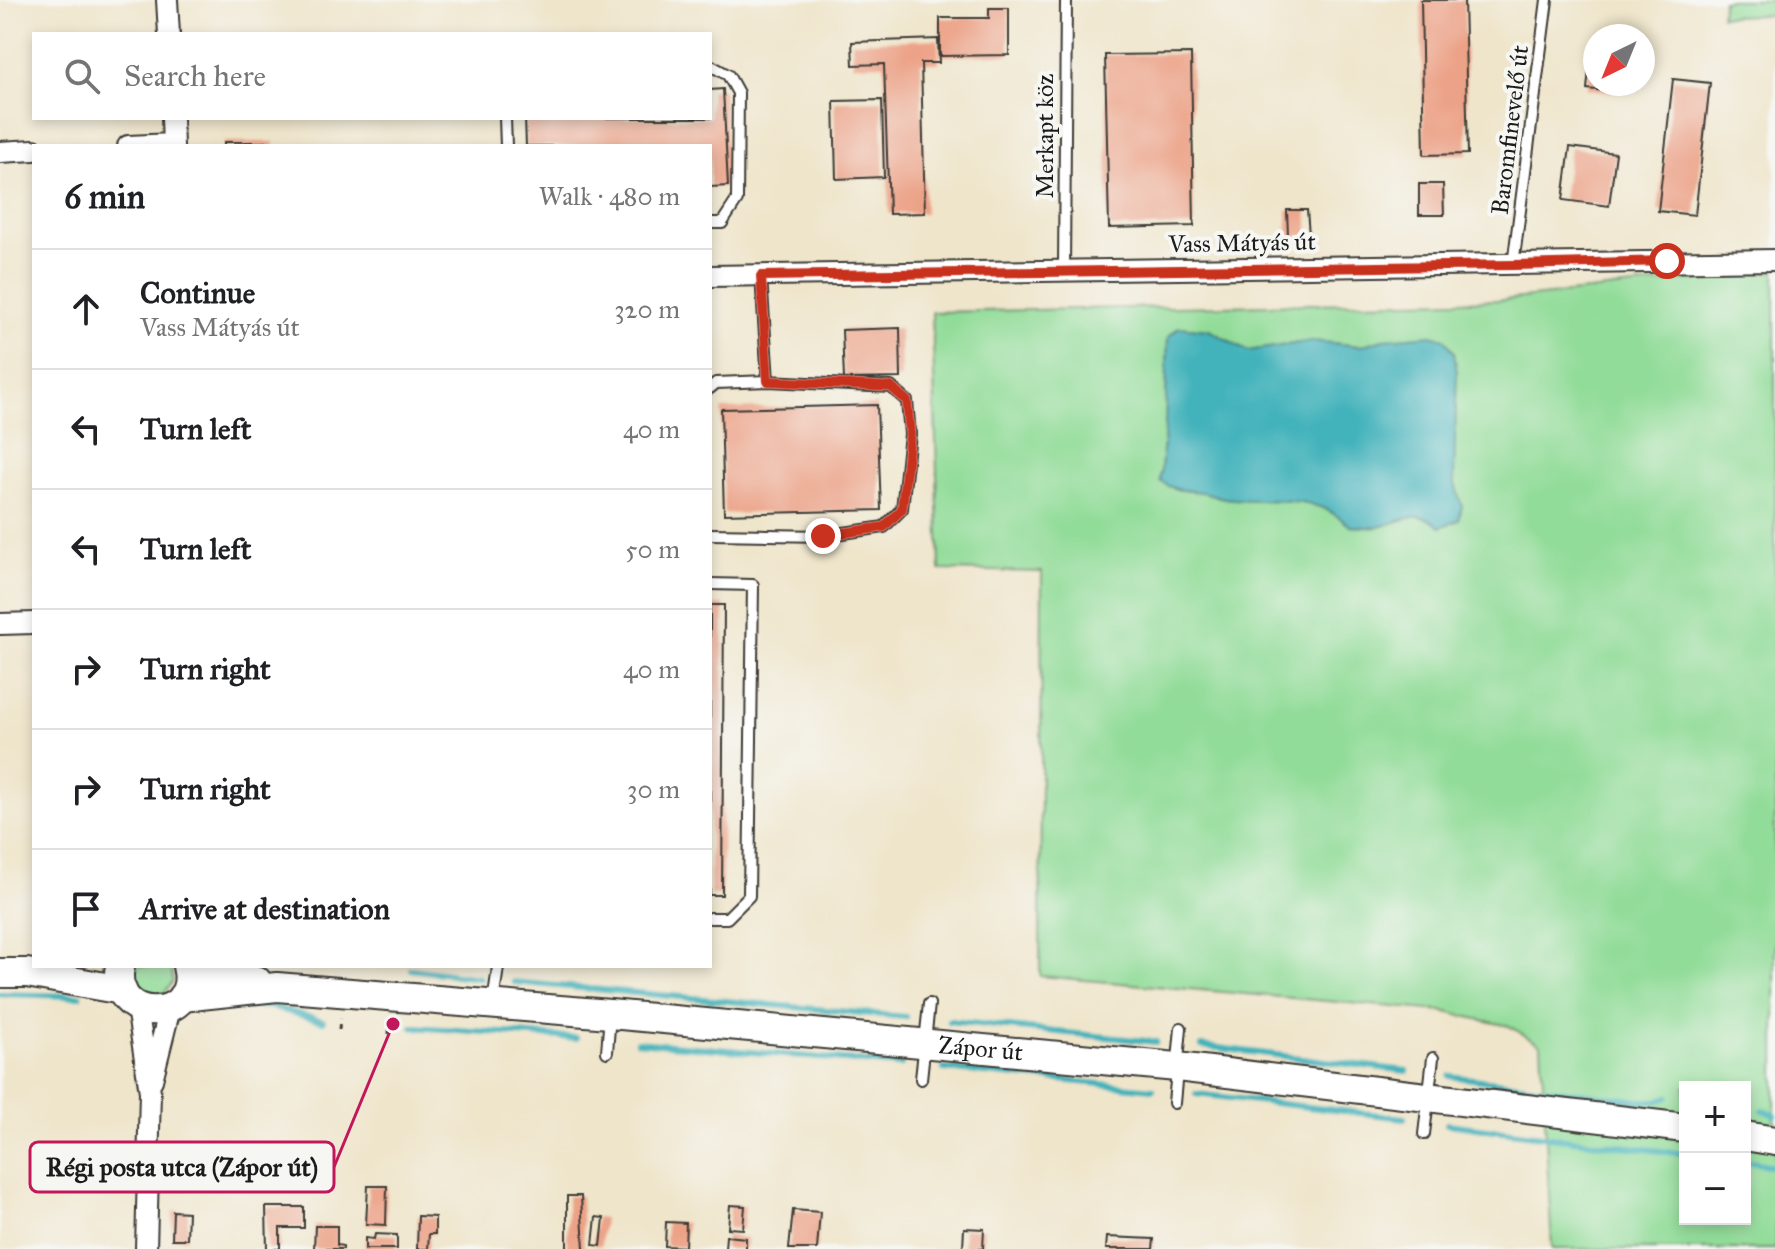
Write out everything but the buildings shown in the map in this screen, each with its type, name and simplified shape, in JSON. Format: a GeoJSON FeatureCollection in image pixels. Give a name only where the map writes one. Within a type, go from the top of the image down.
{"type":"FeatureCollection","features":[{"type":"Feature","properties":{"kind":"street"},"geometry":{"type":"LineString","coordinates":[[167,0],[169,32]]}},
{"type":"Feature","properties":{"kind":"street"},"geometry":{"type":"LineString","coordinates":[[172,120],[173,144]]}},
{"type":"Feature","properties":{"kind":"street"},"geometry":{"type":"LineString","coordinates":[[0,152],[32,150]]}},
{"type":"Feature","properties":{"kind":"street","name":"Vass Mátyás út"},"geometry":{"type":"LineString","coordinates":[[712,276],[1775,260]]}},
{"type":"Feature","properties":{"kind":"street"},"geometry":{"type":"LineString","coordinates":[[0,624],[32,623]]}},
{"type":"Feature","properties":{"kind":"street"},"geometry":{"type":"LineString","coordinates":[[14,973],[54,968]]}},
{"type":"Feature","properties":{"kind":"street"},"geometry":{"type":"LineString","coordinates":[[150,1092],[176,1002],[189,980],[187,968]]}},
{"type":"Feature","properties":{"kind":"street","name":"Zápor út"},"geometry":{"type":"LineString","coordinates":[[206,968],[277,987],[610,1014],[1177,1067],[1679,1127]]}},
{"type":"Feature","properties":{"kind":"street","name":"Zápor út"},"geometry":{"type":"LineString","coordinates":[[14,973],[126,988],[148,1011],[176,1002],[277,987]]}},
{"type":"Feature","properties":{"kind":"street"},"geometry":{"type":"LineString","coordinates":[[126,988],[150,1092],[146,1249]]}},
{"type":"Feature","properties":{"kind":"street"},"geometry":{"type":"LineString","coordinates":[[1751,1137],[1775,1141]]}},
{"type":"Feature","properties":{"kind":"lane","name":"Merkapt köz"},"geometry":{"type":"LineString","coordinates":[[1064,271],[1066,0]]}},
{"type":"Feature","properties":{"kind":"lane","name":"Baromfinevelő út"},"geometry":{"type":"LineString","coordinates":[[1513,265],[1547,0]]}},
{"type":"Feature","properties":{"kind":"lane"},"geometry":{"type":"LineString","coordinates":[[712,66],[728,75],[738,93],[737,200],[722,223],[712,223]]}},
{"type":"Feature","properties":{"kind":"lane"},"geometry":{"type":"LineString","coordinates":[[505,120],[506,144]]}},
{"type":"Feature","properties":{"kind":"lane"},"geometry":{"type":"LineString","coordinates":[[761,276],[768,381]]}},
{"type":"Feature","properties":{"kind":"lane"},"geometry":{"type":"LineString","coordinates":[[712,386],[716,383],[768,381],[891,387],[907,401],[910,434],[902,509],[884,527],[823,536],[712,534]]}},
{"type":"Feature","properties":{"kind":"lane"},"geometry":{"type":"LineString","coordinates":[[712,584],[753,585],[749,896],[727,918],[712,918]]}},
{"type":"Feature","properties":{"kind":"lane"},"geometry":{"type":"LineString","coordinates":[[493,1005],[498,968]]}},
{"type":"Feature","properties":{"kind":"lane"},"geometry":{"type":"LineString","coordinates":[[921,1079],[929,1004]]}},
{"type":"Feature","properties":{"kind":"lane"},"geometry":{"type":"LineString","coordinates":[[607,1052],[610,1014]]}},
{"type":"Feature","properties":{"kind":"lane"},"geometry":{"type":"LineString","coordinates":[[1174,1103],[1181,1028]]}},
{"type":"Feature","properties":{"kind":"lane"},"geometry":{"type":"LineString","coordinates":[[1424,1134],[1433,1058]]}},
{"type":"Feature","properties":{"kind":"path"},"geometry":{"type":"LineString","coordinates":[[339,1030],[340,1018]]}},
{"type":"Feature","properties":{"kind":"path"},"geometry":{"type":"LineString","coordinates":[[389,1034],[390,1023]]}},
{"type":"Feature","properties":{"kind":"green space"},"geometry":{"type":"Polygon","coordinates":[[[1723,0],[1775,0],[1775,15],[1721,16],[1723,0]]]}},
{"type":"Feature","properties":{"kind":"green space"},"geometry":{"type":"Polygon","coordinates":[[[1775,271],[1775,1249],[1552,1249],[1541,1045],[1509,1026],[1441,1011],[1040,976],[1042,572],[940,570],[932,312],[1503,300],[1775,271]],[[1179,327],[1168,337],[1160,481],[1175,488],[1225,498],[1306,503],[1335,514],[1350,526],[1377,527],[1417,517],[1440,527],[1459,520],[1460,503],[1454,478],[1456,383],[1453,352],[1383,339],[1360,346],[1312,341],[1248,351],[1209,330],[1179,327]]]}},
{"type":"Feature","properties":{"kind":"green space"},"geometry":{"type":"Polygon","coordinates":[[[135,968],[171,968],[173,982],[164,993],[146,994],[134,982],[135,968]]]}},
{"type":"Feature","properties":{"kind":"water"},"geometry":{"type":"Polygon","coordinates":[[[1179,327],[1209,330],[1248,351],[1312,341],[1360,346],[1383,339],[1432,335],[1445,339],[1454,352],[1457,373],[1454,481],[1462,506],[1459,520],[1440,527],[1417,517],[1377,527],[1350,526],[1335,514],[1306,503],[1225,498],[1175,488],[1160,481],[1168,337],[1179,327]]]}},
{"type":"Feature","properties":{"kind":"waterway"},"geometry":{"type":"LineString","coordinates":[[411,969],[480,978]]}},
{"type":"Feature","properties":{"kind":"waterway"},"geometry":{"type":"LineString","coordinates":[[514,982],[906,1017]]}},
{"type":"Feature","properties":{"kind":"waterway"},"geometry":{"type":"LineString","coordinates":[[0,994],[80,996]]}},
{"type":"Feature","properties":{"kind":"waterway"},"geometry":{"type":"LineString","coordinates":[[221,1007],[269,1006],[323,1021]]}},
{"type":"Feature","properties":{"kind":"waterway"},"geometry":{"type":"LineString","coordinates":[[949,1021],[1156,1042]]}},
{"type":"Feature","properties":{"kind":"waterway"},"geometry":{"type":"LineString","coordinates":[[413,1027],[576,1038]]}},
{"type":"Feature","properties":{"kind":"waterway"},"geometry":{"type":"LineString","coordinates":[[637,1042],[901,1065]]}},
{"type":"Feature","properties":{"kind":"waterway"},"geometry":{"type":"LineString","coordinates":[[1202,1046],[1407,1071]]}},
{"type":"Feature","properties":{"kind":"waterway"},"geometry":{"type":"LineString","coordinates":[[944,1069],[1153,1089]]}},
{"type":"Feature","properties":{"kind":"waterway"},"geometry":{"type":"LineString","coordinates":[[1450,1076],[1640,1101],[1657,1101],[1668,1097]]}},
{"type":"Feature","properties":{"kind":"waterway"},"geometry":{"type":"LineString","coordinates":[[1196,1094],[1404,1118]]}},
{"type":"Feature","properties":{"kind":"waterway"},"geometry":{"type":"LineString","coordinates":[[1763,1110],[1775,1115]]}},
{"type":"Feature","properties":{"kind":"waterway"},"geometry":{"type":"LineString","coordinates":[[1447,1124],[1679,1153]]}},
{"type":"Feature","properties":{"kind":"waterway"},"geometry":{"type":"LineString","coordinates":[[1751,1162],[1775,1166]]}},
{"type":"Feature","properties":{"kind":"place","name":"Régi posta utca (Zápor út)"},"geometry":{"type":"Point","coordinates":[393,1024]}},
{"type":"Feature","properties":{"kind":"route"},"geometry":{"type":"LineString","coordinates":[[823,536],[884,527],[902,509],[910,434],[907,401],[891,387],[768,381],[761,276],[1667,261]]}}]}
